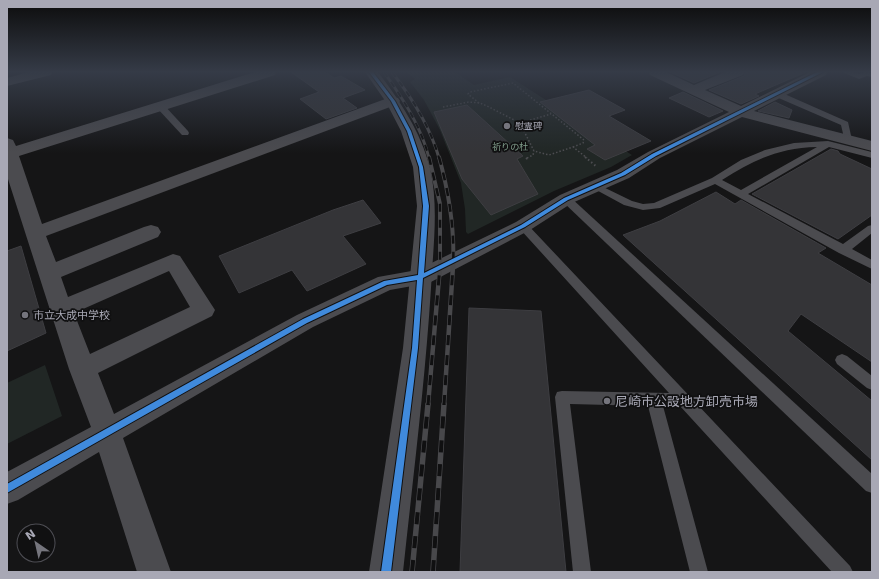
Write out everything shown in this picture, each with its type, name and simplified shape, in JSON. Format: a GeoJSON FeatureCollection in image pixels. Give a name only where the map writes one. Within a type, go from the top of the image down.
{"type":"FeatureCollection","features":[{"type":"Feature","properties":{"kind":"street"},"geometry":{"type":"LineString","coordinates":[[154,572],[107,433],[61,309],[8,150],[183,99]]}},
{"type":"Feature","properties":{"kind":"street"},"geometry":{"type":"LineString","coordinates":[[713,99],[741,112],[872,146]]}},
{"type":"Feature","properties":{"kind":"street"},"geometry":{"type":"LineString","coordinates":[[7,489],[305,321],[386,283],[421,277],[523,226],[598,178],[623,174],[654,154],[767,99]]}},
{"type":"Feature","properties":{"kind":"street"},"geometry":{"type":"LineString","coordinates":[[36,233],[393,101],[409,131],[421,167],[426,206],[426,224],[415,348],[386,572]]}},
{"type":"Feature","properties":{"kind":"street"},"geometry":{"type":"LineString","coordinates":[[50,273],[150,232]]}},
{"type":"Feature","properties":{"kind":"street"},"geometry":{"type":"LineString","coordinates":[[61,309],[173,261],[204,310],[82,368]]}},
{"type":"Feature","properties":{"kind":"lane"},"geometry":{"type":"LineString","coordinates":[[788,99],[845,124],[848,140]]}},
{"type":"Feature","properties":{"kind":"lane"},"geometry":{"type":"LineString","coordinates":[[160,106],[185,133]]}},
{"type":"Feature","properties":{"kind":"lane"},"geometry":{"type":"LineString","coordinates":[[598,178],[628,203],[643,207],[656,206],[715,180],[761,155],[776,149],[828,144],[872,155]]}},
{"type":"Feature","properties":{"kind":"lane"},"geometry":{"type":"LineString","coordinates":[[741,194],[828,144]]}},
{"type":"Feature","properties":{"kind":"lane"},"geometry":{"type":"LineString","coordinates":[[715,180],[842,250],[872,264]]}},
{"type":"Feature","properties":{"kind":"lane"},"geometry":{"type":"LineString","coordinates":[[566,198],[872,485]]}},
{"type":"Feature","properties":{"kind":"lane"},"geometry":{"type":"LineString","coordinates":[[523,226],[844,572]]}},
{"type":"Feature","properties":{"kind":"lane"},"geometry":{"type":"LineString","coordinates":[[842,250],[872,228]]}},
{"type":"Feature","properties":{"kind":"lane"},"geometry":{"type":"LineString","coordinates":[[842,360],[872,384]]}},
{"type":"Feature","properties":{"kind":"lane"},"geometry":{"type":"LineString","coordinates":[[582,572],[562,397],[654,400],[683,398]]}},
{"type":"Feature","properties":{"kind":"lane"},"geometry":{"type":"LineString","coordinates":[[654,400],[699,572]]}},
{"type":"Feature","properties":{"kind":"path"},"geometry":{"type":"LineString","coordinates":[[474,99],[480,104],[520,123],[534,151],[549,155],[583,143],[584,140],[533,99]]}},
{"type":"Feature","properties":{"kind":"path"},"geometry":{"type":"LineString","coordinates":[[443,107],[469,102],[480,104]]}},
{"type":"Feature","properties":{"kind":"path"},"geometry":{"type":"LineString","coordinates":[[520,123],[552,114]]}},
{"type":"Feature","properties":{"kind":"path"},"geometry":{"type":"LineString","coordinates":[[573,147],[598,178]]}},
{"type":"Feature","properties":{"kind":"path"},"geometry":{"type":"LineString","coordinates":[[526,159],[533,155],[534,151]]}},
{"type":"Feature","properties":{"kind":"green space","name":"祈りの杜"},"geometry":{"type":"Polygon","coordinates":[[[423,99],[544,99],[632,155],[611,167],[554,191],[468,234],[466,232],[465,209],[461,183],[440,130],[423,99]]]}},
{"type":"Feature","properties":{"kind":"green space"},"geometry":{"type":"Polygon","coordinates":[[[45,365],[62,416],[7,444],[7,383],[45,365]]]}},
{"type":"Feature","properties":{"kind":"building"},"geometry":{"type":"Polygon","coordinates":[[[300,99],[344,99],[357,108],[326,119],[300,99]]]}},
{"type":"Feature","properties":{"kind":"building"},"geometry":{"type":"Polygon","coordinates":[[[552,99],[605,99],[625,110],[609,116],[651,141],[605,160],[587,149],[595,145],[540,102],[552,99]]]}},
{"type":"Feature","properties":{"kind":"building"},"geometry":{"type":"Polygon","coordinates":[[[671,99],[698,99],[723,111],[709,117],[671,99]]]}},
{"type":"Feature","properties":{"kind":"building"},"geometry":{"type":"Polygon","coordinates":[[[730,99],[752,99],[741,104],[730,99]]]}},
{"type":"Feature","properties":{"kind":"building"},"geometry":{"type":"Polygon","coordinates":[[[775,102],[792,110],[789,118],[758,111],[775,102]]]}},
{"type":"Feature","properties":{"kind":"building"},"geometry":{"type":"Polygon","coordinates":[[[467,105],[523,156],[517,159],[538,194],[491,215],[462,179],[434,112],[467,105]]]}},
{"type":"Feature","properties":{"kind":"building"},"geometry":{"type":"Polygon","coordinates":[[[831,149],[838,151],[840,154],[872,169],[872,215],[838,239],[752,194],[831,149]]]}},
{"type":"Feature","properties":{"kind":"building"},"geometry":{"type":"Polygon","coordinates":[[[716,192],[735,204],[741,200],[826,248],[818,253],[872,285],[872,362],[801,314],[788,331],[872,401],[872,460],[623,235],[660,221],[716,192]]]}},
{"type":"Feature","properties":{"kind":"building"},"geometry":{"type":"Polygon","coordinates":[[[363,200],[381,223],[343,236],[366,264],[307,291],[292,270],[239,293],[219,256],[333,210],[363,200]]]}},
{"type":"Feature","properties":{"kind":"building"},"geometry":{"type":"Polygon","coordinates":[[[21,246],[46,333],[7,351],[7,251],[21,246]]]}},
{"type":"Feature","properties":{"kind":"building"},"geometry":{"type":"Polygon","coordinates":[[[469,308],[541,311],[566,572],[460,572],[469,308]]]}},
{"type":"Feature","properties":{"kind":"railway"},"geometry":{"type":"LineString","coordinates":[[401,99],[416,124],[426,146],[429,158]]}},
{"type":"Feature","properties":{"kind":"railway"},"geometry":{"type":"LineString","coordinates":[[411,99],[431,135],[439,158]]}},
{"type":"Feature","properties":{"kind":"railway"},"geometry":{"type":"LineString","coordinates":[[429,157],[440,204],[440,266]]}},
{"type":"Feature","properties":{"kind":"railway"},"geometry":{"type":"LineString","coordinates":[[439,157],[446,184],[452,225],[453,266]]}},
{"type":"Feature","properties":{"kind":"railway"},"geometry":{"type":"LineString","coordinates":[[428,405],[440,266]]}},
{"type":"Feature","properties":{"kind":"railway"},"geometry":{"type":"LineString","coordinates":[[444,405],[453,266]]}},
{"type":"Feature","properties":{"kind":"railway"},"geometry":{"type":"LineString","coordinates":[[412,572],[428,404]]}},
{"type":"Feature","properties":{"kind":"railway"},"geometry":{"type":"LineString","coordinates":[[433,572],[444,404]]}},
{"type":"Feature","properties":{"kind":"cycle path"},"geometry":{"type":"LineString","coordinates":[[386,572],[415,348],[426,206],[421,167],[409,131],[391,99]]}},
{"type":"Feature","properties":{"kind":"cycle path"},"geometry":{"type":"LineString","coordinates":[[7,489],[305,321],[386,283],[421,277],[523,226],[566,199],[623,174],[654,155],[767,99]]}},
{"type":"Feature","properties":{"kind":"place","name":"慰霊碑"},"geometry":{"type":"Point","coordinates":[507,126]}},
{"type":"Feature","properties":{"kind":"place","name":"市立大成中学校"},"geometry":{"type":"Point","coordinates":[25,315]}},
{"type":"Feature","properties":{"kind":"place","name":"尼崎市公設地方卸売市場"},"geometry":{"type":"Point","coordinates":[607,401]}}]}
